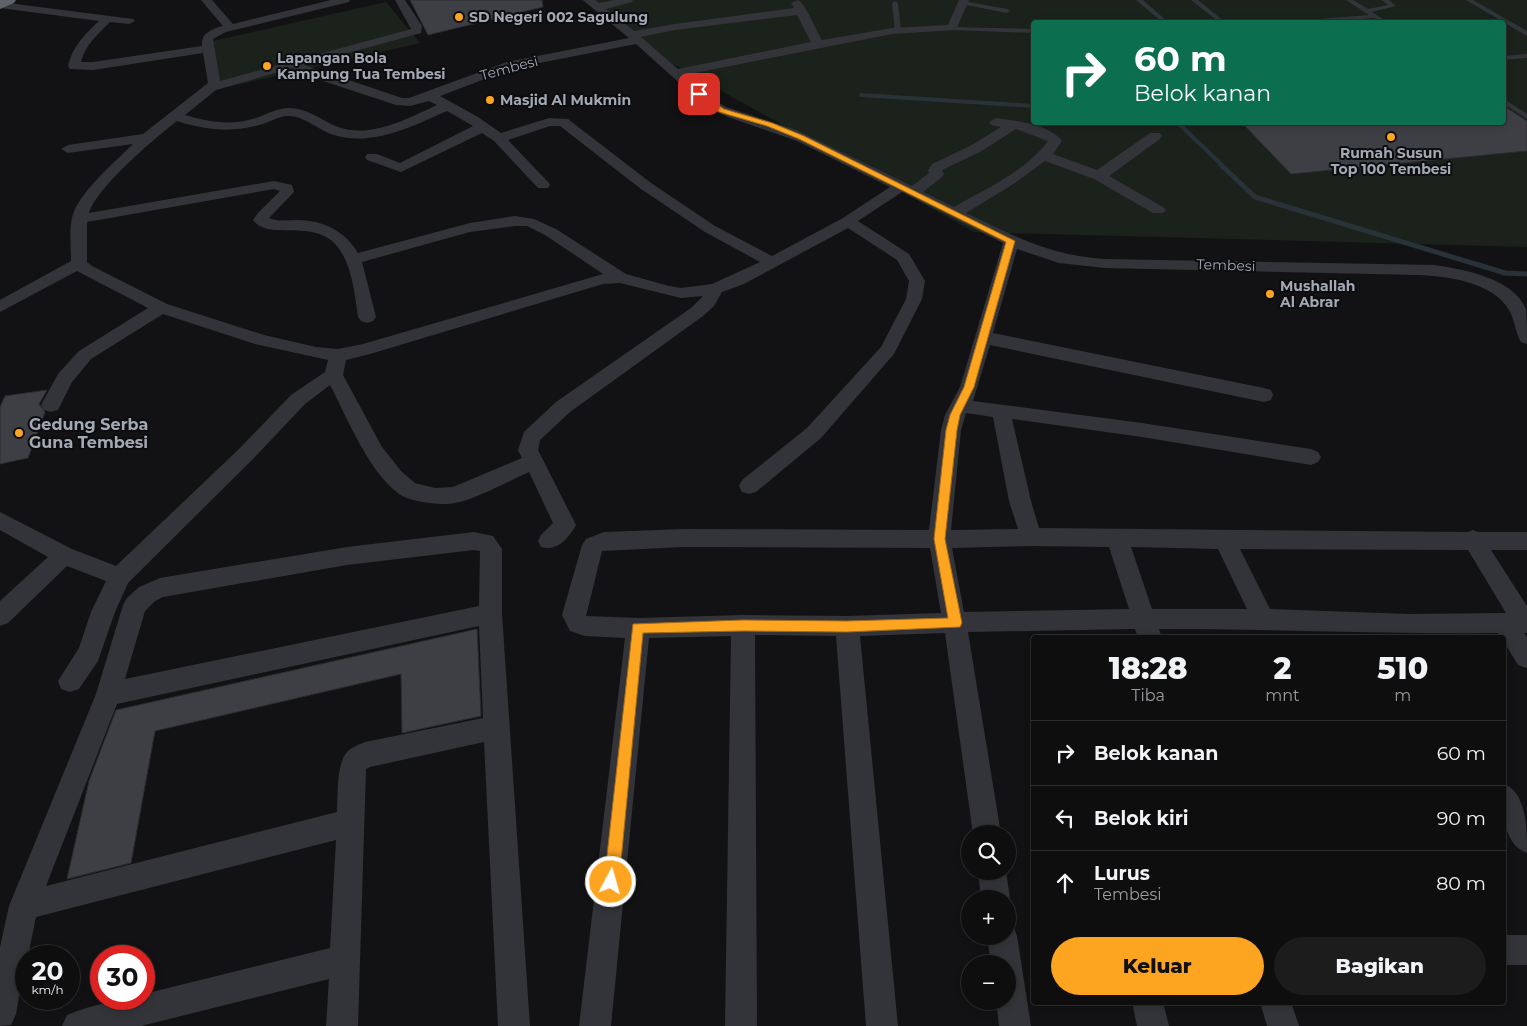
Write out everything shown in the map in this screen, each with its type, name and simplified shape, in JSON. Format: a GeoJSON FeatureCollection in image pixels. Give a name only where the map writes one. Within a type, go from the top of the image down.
{"type":"FeatureCollection","features":[{"type":"Feature","properties":{"kind":"highway"},"geometry":{"type":"LineString","coordinates":[[0,5],[9,0]]}},
{"type":"Feature","properties":{"kind":"street"},"geometry":{"type":"LineString","coordinates":[[206,0],[230,28]]}},
{"type":"Feature","properties":{"kind":"street"},"geometry":{"type":"LineString","coordinates":[[212,87],[214,83],[207,40],[210,35],[308,4],[345,0]]}},
{"type":"Feature","properties":{"kind":"street"},"geometry":{"type":"LineString","coordinates":[[78,263],[79,219],[84,207],[104,180],[147,138],[212,87],[417,32],[416,26],[400,0]]}},
{"type":"Feature","properties":{"kind":"street"},"geometry":{"type":"LineString","coordinates":[[593,4],[628,0]]}},
{"type":"Feature","properties":{"kind":"street"},"geometry":{"type":"LineString","coordinates":[[675,73],[898,31],[952,28],[964,1]]}},
{"type":"Feature","properties":{"kind":"street","name":"Tembesi"},"geometry":{"type":"LineString","coordinates":[[593,4],[635,37],[710,104],[722,111],[784,130],[1011,241],[1058,258],[1089,263],[1260,267],[1312,266],[1444,272],[1470,277],[1492,286],[1505,295],[1524,313]]}},
{"type":"Feature","properties":{"kind":"street"},"geometry":{"type":"LineString","coordinates":[[0,5],[106,20],[129,21]]}},
{"type":"Feature","properties":{"kind":"street"},"geometry":{"type":"LineString","coordinates":[[635,37],[675,27],[798,7],[819,45]]}},
{"type":"Feature","properties":{"kind":"street"},"geometry":{"type":"LineString","coordinates":[[106,20],[83,44],[76,57],[74,66],[94,66],[208,49]]}},
{"type":"Feature","properties":{"kind":"street","name":"Tembesi"},"geometry":{"type":"LineString","coordinates":[[294,64],[312,72],[402,102],[410,102],[511,65],[635,37]]}},
{"type":"Feature","properties":{"kind":"street"},"geometry":{"type":"LineString","coordinates":[[430,96],[478,123],[500,138],[542,185]]}},
{"type":"Feature","properties":{"kind":"street"},"geometry":{"type":"LineString","coordinates":[[175,116],[214,127],[227,128],[239,127],[290,112],[299,114],[336,132],[356,134],[399,126],[447,106]]}},
{"type":"Feature","properties":{"kind":"street"},"geometry":{"type":"LineString","coordinates":[[500,138],[549,122],[564,122],[646,186],[710,229],[772,262]]}},
{"type":"Feature","properties":{"kind":"street"},"geometry":{"type":"LineString","coordinates":[[955,213],[1012,178],[1043,155],[1054,143],[1054,138],[1026,127],[996,122]]}},
{"type":"Feature","properties":{"kind":"street"},"geometry":{"type":"LineString","coordinates":[[372,157],[401,168],[478,123]]}},
{"type":"Feature","properties":{"kind":"street"},"geometry":{"type":"LineString","coordinates":[[355,259],[464,230],[518,220],[537,225],[620,278],[668,292],[681,293],[715,289],[738,280],[906,190],[934,178],[937,174],[935,170],[937,167],[975,150],[1013,125]]}},
{"type":"Feature","properties":{"kind":"street"},"geometry":{"type":"LineString","coordinates":[[1099,176],[1156,136]]}},
{"type":"Feature","properties":{"kind":"street"},"geometry":{"type":"LineString","coordinates":[[68,149],[147,138]]}},
{"type":"Feature","properties":{"kind":"street"},"geometry":{"type":"LineString","coordinates":[[1043,155],[1099,176],[1158,210]]}},
{"type":"Feature","properties":{"kind":"street"},"geometry":{"type":"LineString","coordinates":[[79,219],[280,185],[287,188],[287,192],[261,220],[269,224],[303,225],[339,238],[355,259],[367,317]]}},
{"type":"Feature","properties":{"kind":"street"},"geometry":{"type":"LineString","coordinates":[[749,486],[814,433],[888,350],[914,299],[917,281],[903,257],[848,221]]}},
{"type":"Feature","properties":{"kind":"street"},"geometry":{"type":"LineString","coordinates":[[986,825],[955,623],[940,539],[951,430],[955,415],[969,387],[1011,241]]}},
{"type":"Feature","properties":{"kind":"street"},"geometry":{"type":"LineString","coordinates":[[0,307],[78,263]]}},
{"type":"Feature","properties":{"kind":"street"},"geometry":{"type":"LineString","coordinates":[[78,263],[86,270],[160,308],[261,340],[316,353],[336,365],[375,452],[394,477],[408,489],[435,496],[455,496],[535,461]]}},
{"type":"Feature","properties":{"kind":"street"},"geometry":{"type":"LineString","coordinates":[[70,681],[89,652],[103,612],[119,577],[248,452],[294,403],[336,365],[364,350],[581,284],[602,279],[620,278]]}},
{"type":"Feature","properties":{"kind":"street"},"geometry":{"type":"LineString","coordinates":[[549,542],[565,525],[528,450],[531,437],[563,407],[696,312],[708,302],[715,289]]}},
{"type":"Feature","properties":{"kind":"street"},"geometry":{"type":"LineString","coordinates":[[51,405],[65,379],[85,355],[160,308]]}},
{"type":"Feature","properties":{"kind":"street"},"geometry":{"type":"LineString","coordinates":[[1524,313],[1527,338]]}},
{"type":"Feature","properties":{"kind":"street"},"geometry":{"type":"LineString","coordinates":[[982,337],[1264,395]]}},
{"type":"Feature","properties":{"kind":"street"},"geometry":{"type":"LineString","coordinates":[[961,406],[1124,427],[1311,457]]}},
{"type":"Feature","properties":{"kind":"street"},"geometry":{"type":"LineString","coordinates":[[1001,411],[1020,501],[1029,530]]}},
{"type":"Feature","properties":{"kind":"street"},"geometry":{"type":"LineString","coordinates":[[0,520],[64,555],[119,577]]}},
{"type":"Feature","properties":{"kind":"street"},"geometry":{"type":"LineString","coordinates":[[1519,623],[1412,631],[1263,619],[1147,629],[1054,628],[955,623],[638,628],[585,626],[578,624],[574,615],[590,551],[594,545],[604,541],[684,538],[940,539],[1029,530],[1117,539],[1473,539],[1527,541]]}},
{"type":"Feature","properties":{"kind":"street"},"geometry":{"type":"LineString","coordinates":[[1117,539],[1147,629]]}},
{"type":"Feature","properties":{"kind":"street"},"geometry":{"type":"LineString","coordinates":[[1473,539],[1519,623],[1527,657]]}},
{"type":"Feature","properties":{"kind":"street"},"geometry":{"type":"LineString","coordinates":[[1225,540],[1263,619]]}},
{"type":"Feature","properties":{"kind":"street"},"geometry":{"type":"LineString","coordinates":[[0,1014],[24,906],[108,694],[135,606],[147,594],[160,588],[347,556],[480,541],[485,542],[491,549],[490,614],[514,1026]]}},
{"type":"Feature","properties":{"kind":"street"},"geometry":{"type":"LineString","coordinates":[[0,616],[64,555]]}},
{"type":"Feature","properties":{"kind":"street"},"geometry":{"type":"LineString","coordinates":[[108,694],[490,614]]}},
{"type":"Feature","properties":{"kind":"street"},"geometry":{"type":"LineString","coordinates":[[741,1026],[743,626]]}},
{"type":"Feature","properties":{"kind":"street"},"geometry":{"type":"LineString","coordinates":[[847,626],[882,1026]]}},
{"type":"Feature","properties":{"kind":"street"},"geometry":{"type":"LineString","coordinates":[[595,1026],[638,628]]}},
{"type":"Feature","properties":{"kind":"street"},"geometry":{"type":"LineString","coordinates":[[342,1026],[353,766],[361,756],[496,727]]}},
{"type":"Feature","properties":{"kind":"street"},"geometry":{"type":"LineString","coordinates":[[1506,801],[1527,839]]}},
{"type":"Feature","properties":{"kind":"street"},"geometry":{"type":"LineString","coordinates":[[24,906],[350,823]]}},
{"type":"Feature","properties":{"kind":"street"},"geometry":{"type":"LineString","coordinates":[[1506,950],[1527,950]]}},
{"type":"Feature","properties":{"kind":"street"},"geometry":{"type":"LineString","coordinates":[[78,1026],[344,960]]}},
{"type":"Feature","properties":{"kind":"street"},"geometry":{"type":"LineString","coordinates":[[1149,1005],[1153,1026]]}},
{"type":"Feature","properties":{"kind":"street"},"geometry":{"type":"LineString","coordinates":[[1276,1005],[1284,1026]]}},
{"type":"Feature","properties":{"kind":"street"},"geometry":{"type":"LineString","coordinates":[[1013,1010],[1015,1026]]}},
{"type":"Feature","properties":{"kind":"lane"},"geometry":{"type":"LineString","coordinates":[[1139,0],[1164,20]]}},
{"type":"Feature","properties":{"kind":"lane"},"geometry":{"type":"LineString","coordinates":[[1194,0],[1219,20]]}},
{"type":"Feature","properties":{"kind":"lane"},"geometry":{"type":"LineString","coordinates":[[1349,0],[1382,20]]}},
{"type":"Feature","properties":{"kind":"lane"},"geometry":{"type":"LineString","coordinates":[[1367,11],[1393,6],[1385,0]]}},
{"type":"Feature","properties":{"kind":"lane"},"geometry":{"type":"LineString","coordinates":[[1469,0],[1503,20]]}},
{"type":"Feature","properties":{"kind":"lane"},"geometry":{"type":"LineString","coordinates":[[964,1],[1007,11]]}},
{"type":"Feature","properties":{"kind":"lane"},"geometry":{"type":"LineString","coordinates":[[894,3],[898,31]]}},
{"type":"Feature","properties":{"kind":"lane"},"geometry":{"type":"LineString","coordinates":[[1329,20],[1375,16]]}},
{"type":"Feature","properties":{"kind":"lane"},"geometry":{"type":"LineString","coordinates":[[1506,22],[1527,34]]}},
{"type":"Feature","properties":{"kind":"lane"},"geometry":{"type":"LineString","coordinates":[[952,28],[1031,32]]}},
{"type":"Feature","properties":{"kind":"lane"},"geometry":{"type":"LineString","coordinates":[[1506,58],[1527,56]]}},
{"type":"Feature","properties":{"kind":"lane"},"geometry":{"type":"LineString","coordinates":[[1506,102],[1527,117]]}},
{"type":"Feature","properties":{"kind":"shaded area"},"geometry":{"type":"Polygon","coordinates":[[[582,0],[1527,0],[1527,247],[974,232],[634,42],[582,0]]]}},
{"type":"Feature","properties":{"kind":"shaded area","name":"Lapangan Bola Kampung Tua Tembesi"},"geometry":{"type":"Polygon","coordinates":[[[386,2],[420,43],[219,89],[208,42],[386,2]]]}},
{"type":"Feature","properties":{"kind":"building","name":"SD Negeri 002 Sagulung"},"geometry":{"type":"Polygon","coordinates":[[[410,0],[542,0],[543,7],[428,35],[410,0]]]}},
{"type":"Feature","properties":{"kind":"building","name":"Rumah Susun Top 100 Tembesi"},"geometry":{"type":"Polygon","coordinates":[[[1506,107],[1527,121],[1527,151],[1291,174],[1244,125],[1506,125],[1506,107]]]}},
{"type":"Feature","properties":{"kind":"building","name":"Gedung Serba Guna Tembesi"},"geometry":{"type":"Polygon","coordinates":[[[47,390],[39,404],[45,412],[28,458],[0,464],[0,407],[5,396],[47,390]]]}},
{"type":"Feature","properties":{"kind":"building"},"geometry":{"type":"Polygon","coordinates":[[[477,629],[481,716],[402,733],[401,674],[155,731],[131,863],[67,879],[89,781],[116,710],[477,629]]]}},
{"type":"Feature","properties":{"kind":"waterway"},"geometry":{"type":"LineString","coordinates":[[861,95],[1031,106]]}},
{"type":"Feature","properties":{"kind":"waterway"},"geometry":{"type":"LineString","coordinates":[[1180,125],[1223,166]]}},
{"type":"Feature","properties":{"kind":"waterway"},"geometry":{"type":"LineString","coordinates":[[1221,165],[1255,197],[1505,273],[1527,274]]}},
{"type":"Feature","properties":{"kind":"place","name":"SD Negeri 002 Sagulung"},"geometry":{"type":"Point","coordinates":[459,17]}},
{"type":"Feature","properties":{"kind":"place","name":"Lapangan Bola Kampung Tua Tembesi"},"geometry":{"type":"Point","coordinates":[267,66]}},
{"type":"Feature","properties":{"kind":"place","name":"Masjid Al Mukmin"},"geometry":{"type":"Point","coordinates":[490,100]}},
{"type":"Feature","properties":{"kind":"place","name":"Rumah Susun Top 100 Tembesi"},"geometry":{"type":"Point","coordinates":[1391,137]}},
{"type":"Feature","properties":{"kind":"place","name":"Mushallah Al Abrar"},"geometry":{"type":"Point","coordinates":[1270,294]}},
{"type":"Feature","properties":{"kind":"place","name":"Gedung Serba Guna Tembesi"},"geometry":{"type":"Point","coordinates":[19,433]}},
{"type":"Feature","properties":{"kind":"route"},"geometry":{"type":"LineString","coordinates":[[611,882],[638,628],[955,623],[940,539],[951,430],[955,415],[969,387],[1011,241],[801,137],[770,124],[722,111],[710,104],[699,94]]}}]}
